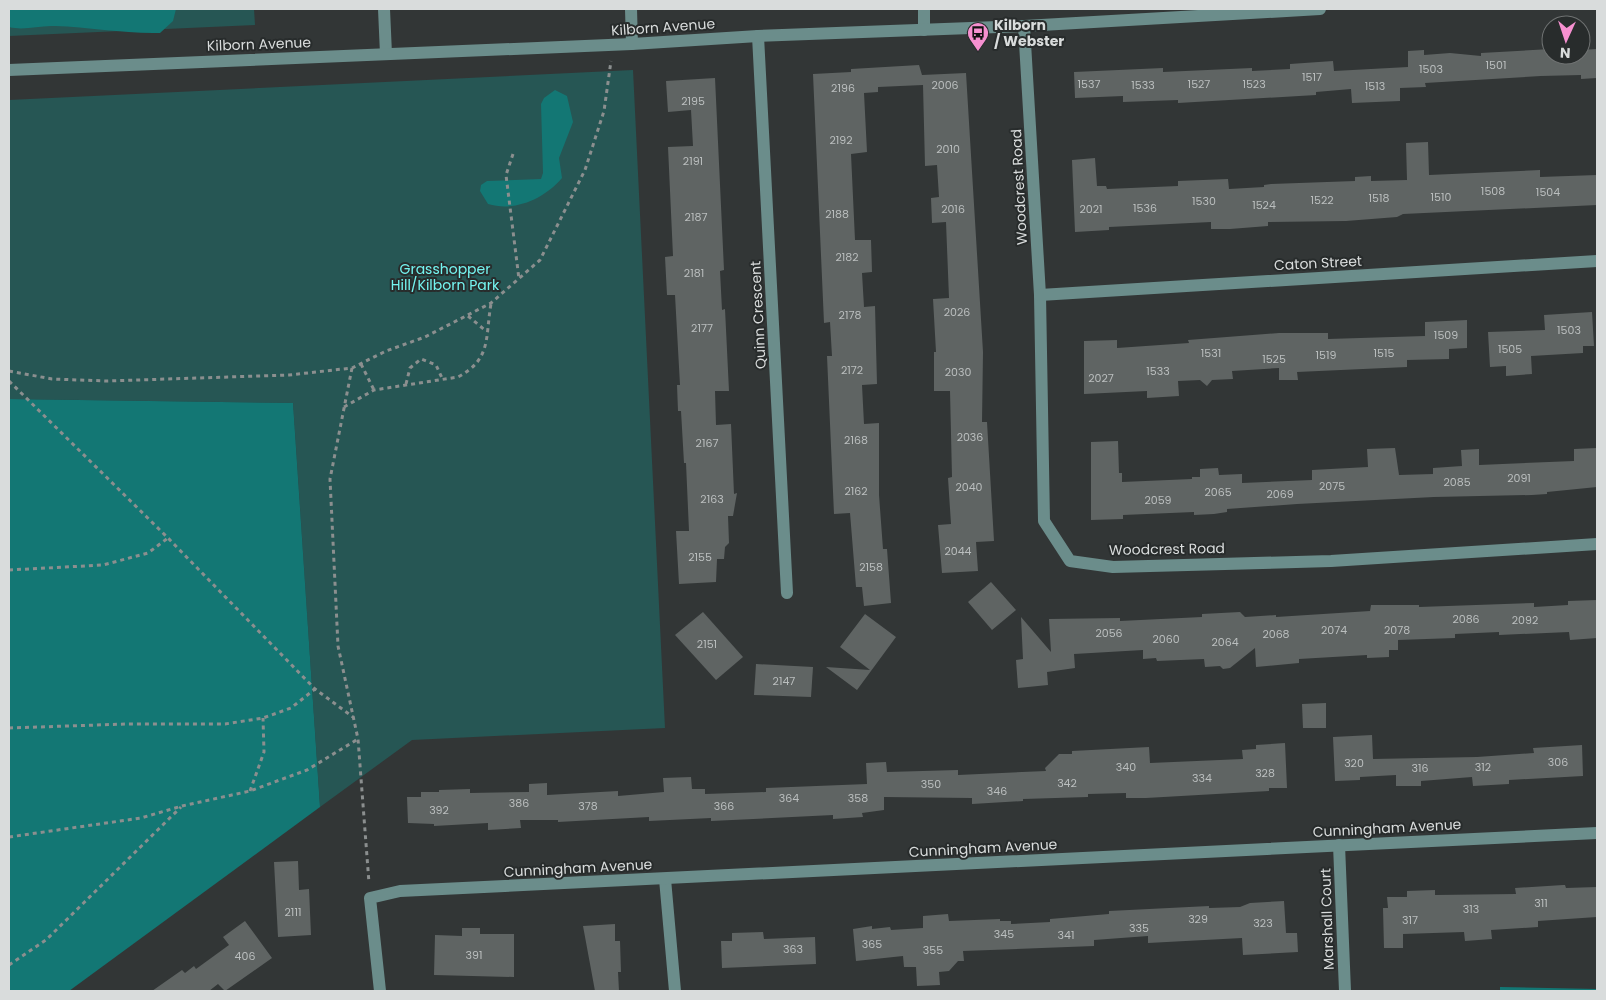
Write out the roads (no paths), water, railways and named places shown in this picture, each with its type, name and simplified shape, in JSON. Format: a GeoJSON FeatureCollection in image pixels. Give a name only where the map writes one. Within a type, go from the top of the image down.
{"type":"FeatureCollection","features":[{"type":"Feature","properties":{"kind":"street"},"geometry":{"type":"LineString","coordinates":[[384,9],[386,54]]}},
{"type":"Feature","properties":{"kind":"street"},"geometry":{"type":"LineString","coordinates":[[631,9],[632,44]]}},
{"type":"Feature","properties":{"kind":"street"},"geometry":{"type":"LineString","coordinates":[[924,9],[924,30]]}},
{"type":"Feature","properties":{"kind":"street","name":"Kilborn Avenue"},"geometry":{"type":"LineString","coordinates":[[9,70],[611,45],[758,36],[1024,26],[1210,11],[1320,9]]}},
{"type":"Feature","properties":{"kind":"street","name":"Woodcrest Road"},"geometry":{"type":"LineString","coordinates":[[1024,26],[1040,295],[1044,521],[1070,561],[1113,566],[1332,561],[1597,544]]}},
{"type":"Feature","properties":{"kind":"street","name":"Quinn Crescent"},"geometry":{"type":"LineString","coordinates":[[758,36],[787,593]]}},
{"type":"Feature","properties":{"kind":"street","name":"Caton Street"},"geometry":{"type":"LineString","coordinates":[[1040,295],[1597,261]]}},
{"type":"Feature","properties":{"kind":"street","name":"Cunningham Avenue"},"geometry":{"type":"LineString","coordinates":[[380,991],[370,898],[400,892],[1597,833]]}},
{"type":"Feature","properties":{"kind":"street","name":"Marshall Court"},"geometry":{"type":"LineString","coordinates":[[1339,845],[1345,991]]}},
{"type":"Feature","properties":{"kind":"street"},"geometry":{"type":"LineString","coordinates":[[666,880],[675,991]]}},
{"type":"Feature","properties":{"kind":"place","name":"Kilborn / Webster"},"geometry":{"type":"Point","coordinates":[978,52]}},
{"type":"Feature","properties":{"kind":"park label","name":"Grasshopper Hill/Kilborn Park"},"geometry":{"type":"Point","coordinates":[445,278]}}]}
